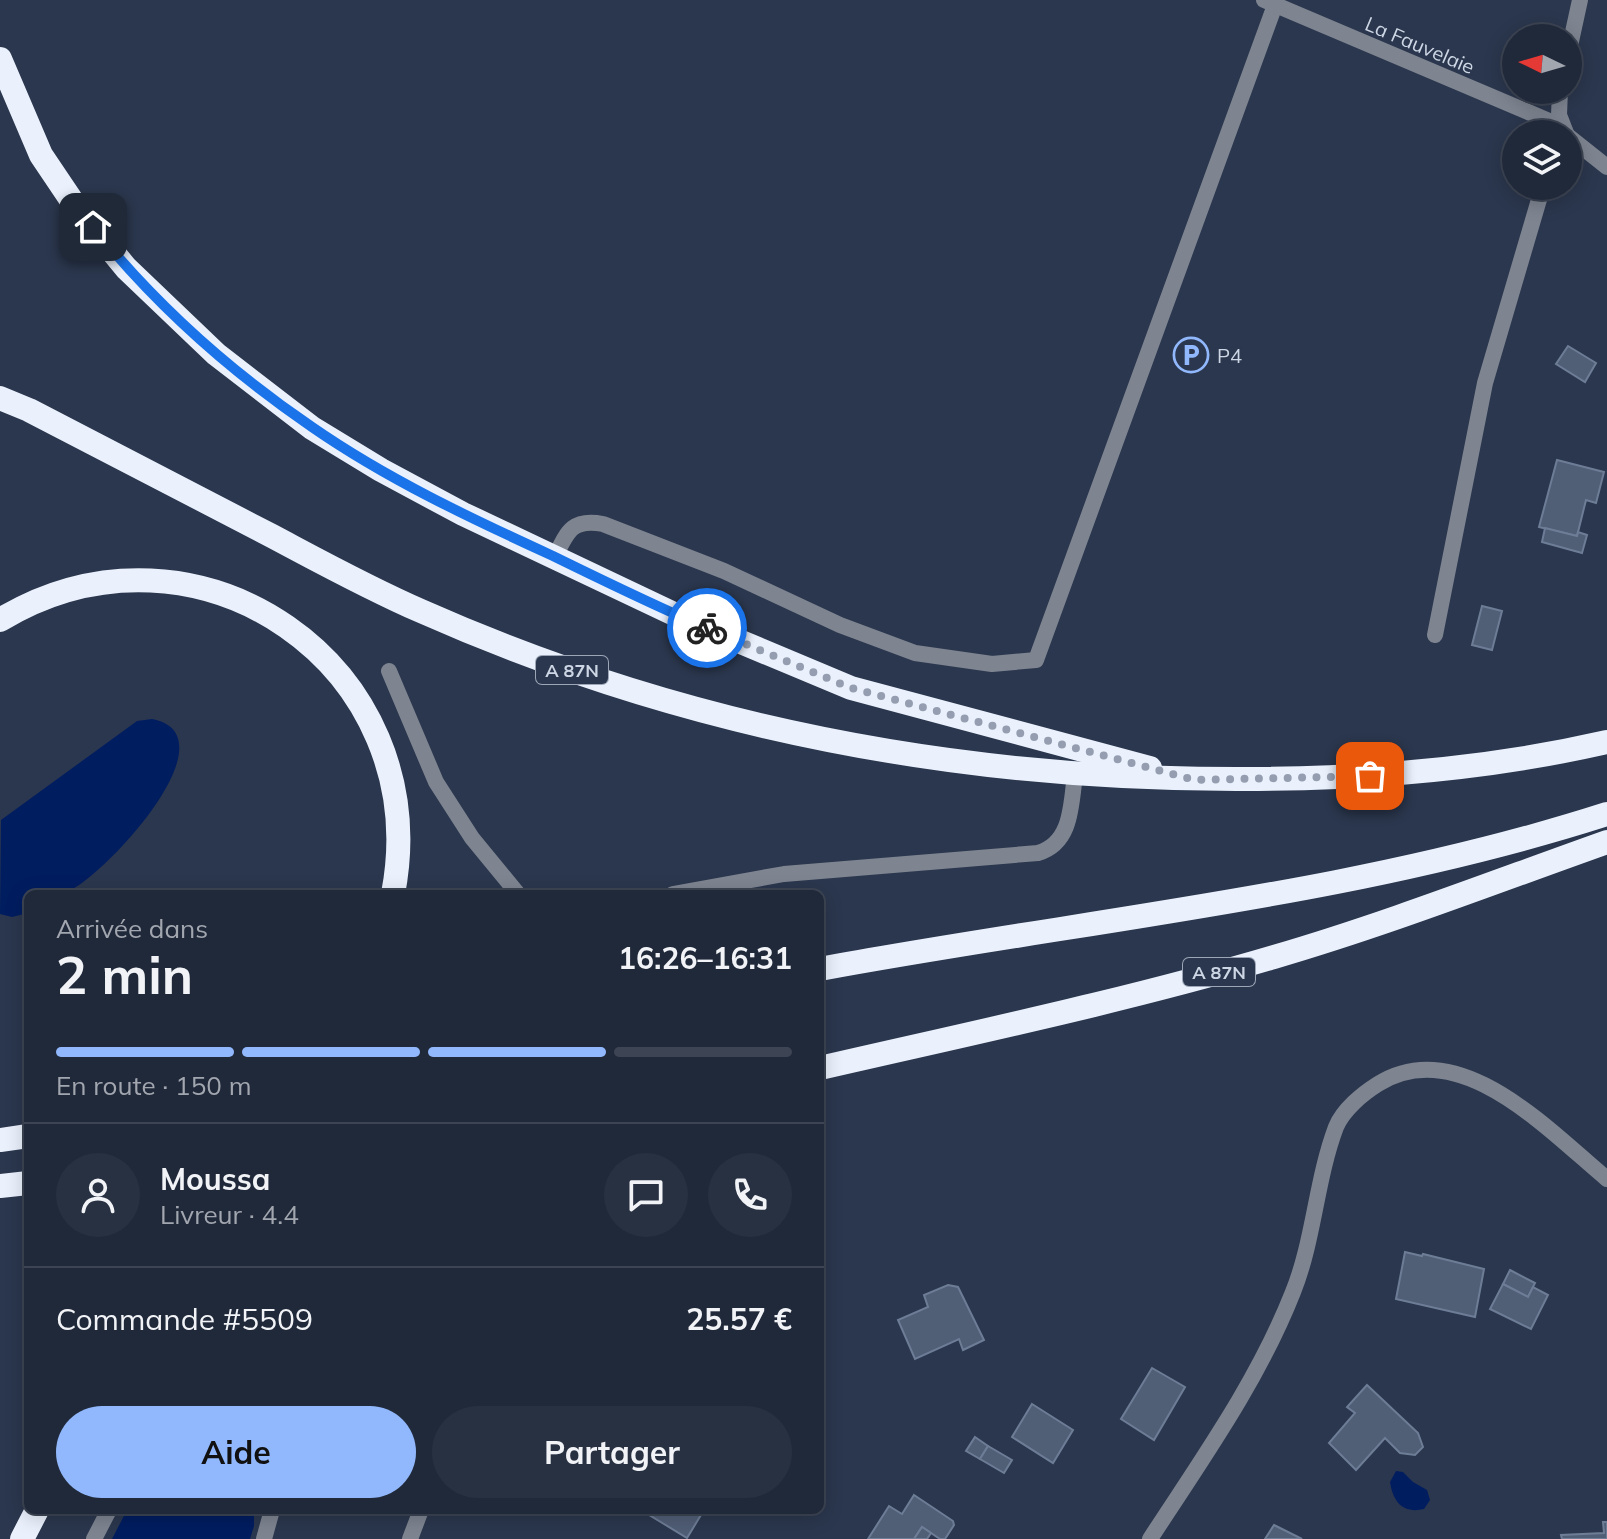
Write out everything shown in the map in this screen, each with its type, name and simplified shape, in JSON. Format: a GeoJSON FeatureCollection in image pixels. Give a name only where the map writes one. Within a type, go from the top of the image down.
{"type":"FeatureCollection","features":[{"type":"Feature","properties":{"kind":"highway"},"geometry":{"type":"LineString","coordinates":[[0,59],[41,155],[76,207],[126,268],[216,354],[312,428],[381,470],[463,514],[674,614],[851,688],[1195,780]]}},
{"type":"Feature","properties":{"kind":"highway","name":"A 87N"},"geometry":{"type":"LineString","coordinates":[[0,398],[29,410],[420,611],[546,662],[648,695],[795,734],[955,762],[1075,774],[1195,780],[1342,778],[1505,760],[1607,742]]}},
{"type":"Feature","properties":{"kind":"highway"},"geometry":{"type":"LineString","coordinates":[[0,620],[35,601],[81,584],[136,579],[216,591],[284,625],[342,676],[361,702],[377,733],[395,793],[399,846],[394,890]]}},
{"type":"Feature","properties":{"kind":"highway"},"geometry":{"type":"LineString","coordinates":[[824,968],[1359,879],[1481,851],[1607,814]]}},
{"type":"Feature","properties":{"kind":"highway","name":"A 87N"},"geometry":{"type":"LineString","coordinates":[[824,1067],[1152,991],[1259,961],[1358,930],[1607,842]]}},
{"type":"Feature","properties":{"kind":"highway"},"geometry":{"type":"LineString","coordinates":[[0,1140],[24,1137]]}},
{"type":"Feature","properties":{"kind":"highway"},"geometry":{"type":"LineString","coordinates":[[0,1186],[24,1183]]}},
{"type":"Feature","properties":{"kind":"highway"},"geometry":{"type":"LineString","coordinates":[[22,1539],[35,1514]]}},
{"type":"Feature","properties":{"kind":"street"},"geometry":{"type":"LineString","coordinates":[[1575,24],[1580,0]]}},
{"type":"Feature","properties":{"kind":"street"},"geometry":{"type":"LineString","coordinates":[[555,557],[563,539],[577,524],[603,524],[724,571],[840,625],[915,653],[992,664],[1036,660],[1270,2]]}},
{"type":"Feature","properties":{"kind":"street","name":"La Fauvelaie"},"geometry":{"type":"LineString","coordinates":[[1270,2],[1536,120]]}},
{"type":"Feature","properties":{"kind":"street","name":"La Fauvelaie"},"geometry":{"type":"LineString","coordinates":[[1582,147],[1607,167]]}},
{"type":"Feature","properties":{"kind":"street"},"geometry":{"type":"LineString","coordinates":[[1435,635],[1485,383],[1539,200]]}},
{"type":"Feature","properties":{"kind":"street"},"geometry":{"type":"LineString","coordinates":[[389,671],[436,782],[472,838],[515,890]]}},
{"type":"Feature","properties":{"kind":"street"},"geometry":{"type":"LineString","coordinates":[[695,890],[784,874],[1049,850],[1065,831],[1075,774]]}},
{"type":"Feature","properties":{"kind":"street"},"geometry":{"type":"LineString","coordinates":[[1150,1539],[1263,1360],[1295,1289],[1337,1124],[1363,1093],[1395,1073],[1423,1069],[1452,1071],[1515,1103],[1607,1179]]}},
{"type":"Feature","properties":{"kind":"street"},"geometry":{"type":"LineString","coordinates":[[94,1539],[107,1514]]}},
{"type":"Feature","properties":{"kind":"street"},"geometry":{"type":"LineString","coordinates":[[264,1539],[271,1514]]}},
{"type":"Feature","properties":{"kind":"street"},"geometry":{"type":"LineString","coordinates":[[410,1539],[419,1514]]}},
{"type":"Feature","properties":{"kind":"shaded area"},"geometry":{"type":"Polygon","coordinates":[[[152,719],[174,730],[179,751],[171,777],[154,807],[131,836],[83,882],[70,890],[24,890],[24,914],[12,917],[0,914],[1,820],[137,721],[152,719]]]}},
{"type":"Feature","properties":{"kind":"shaded area"},"geometry":{"type":"Polygon","coordinates":[[[1396,1471],[1403,1472],[1427,1490],[1430,1500],[1424,1509],[1410,1510],[1397,1501],[1390,1482],[1396,1471]]]}},
{"type":"Feature","properties":{"kind":"shaded area"},"geometry":{"type":"Polygon","coordinates":[[[125,1514],[254,1514],[250,1539],[112,1539],[125,1514]]]}},
{"type":"Feature","properties":{"kind":"building"},"geometry":{"type":"Polygon","coordinates":[[[1568,346],[1596,363],[1585,382],[1556,364],[1568,346]]]}},
{"type":"Feature","properties":{"kind":"building"},"geometry":{"type":"Polygon","coordinates":[[[1557,460],[1604,472],[1596,503],[1586,500],[1577,536],[1539,527],[1557,460]]]}},
{"type":"Feature","properties":{"kind":"building"},"geometry":{"type":"Polygon","coordinates":[[[1545,528],[1577,536],[1578,532],[1587,535],[1582,553],[1542,542],[1545,528]]]}},
{"type":"Feature","properties":{"kind":"building"},"geometry":{"type":"Polygon","coordinates":[[[1482,606],[1502,611],[1492,650],[1472,645],[1482,606]]]}},
{"type":"Feature","properties":{"kind":"building"},"geometry":{"type":"Polygon","coordinates":[[[1405,1252],[1484,1269],[1475,1317],[1396,1299],[1405,1252]]]}},
{"type":"Feature","properties":{"kind":"building"},"geometry":{"type":"Polygon","coordinates":[[[1510,1270],[1535,1283],[1528,1297],[1503,1284],[1510,1270]]]}},
{"type":"Feature","properties":{"kind":"building"},"geometry":{"type":"Polygon","coordinates":[[[1503,1284],[1528,1297],[1533,1287],[1548,1295],[1531,1329],[1490,1309],[1503,1284]]]}},
{"type":"Feature","properties":{"kind":"building"},"geometry":{"type":"Polygon","coordinates":[[[948,1285],[958,1287],[984,1340],[963,1350],[959,1339],[915,1359],[898,1320],[928,1307],[924,1295],[948,1285]]]}},
{"type":"Feature","properties":{"kind":"building"},"geometry":{"type":"Polygon","coordinates":[[[1152,1368],[1185,1387],[1154,1440],[1121,1419],[1152,1368]]]}},
{"type":"Feature","properties":{"kind":"building"},"geometry":{"type":"Polygon","coordinates":[[[1367,1385],[1418,1433],[1423,1447],[1415,1455],[1400,1453],[1385,1438],[1356,1470],[1329,1443],[1355,1413],[1347,1407],[1367,1385]]]}},
{"type":"Feature","properties":{"kind":"building"},"geometry":{"type":"Polygon","coordinates":[[[1032,1404],[1073,1430],[1053,1463],[1012,1437],[1032,1404]]]}},
{"type":"Feature","properties":{"kind":"building"},"geometry":{"type":"Polygon","coordinates":[[[975,1437],[988,1446],[980,1459],[966,1451],[975,1437]]]}},
{"type":"Feature","properties":{"kind":"building"},"geometry":{"type":"Polygon","coordinates":[[[988,1446],[1012,1460],[1004,1473],[980,1459],[988,1446]]]}},
{"type":"Feature","properties":{"kind":"building"},"geometry":{"type":"Polygon","coordinates":[[[914,1495],[953,1521],[954,1525],[945,1539],[922,1527],[914,1539],[868,1539],[889,1506],[902,1514],[914,1495]]]}},
{"type":"Feature","properties":{"kind":"building"},"geometry":{"type":"Polygon","coordinates":[[[648,1514],[702,1514],[687,1538],[648,1514]]]}},
{"type":"Feature","properties":{"kind":"building"},"geometry":{"type":"Polygon","coordinates":[[[1603,1522],[1607,1522],[1607,1539],[1562,1539],[1561,1535],[1604,1533],[1603,1522]]]}},
{"type":"Feature","properties":{"kind":"building"},"geometry":{"type":"Polygon","coordinates":[[[1274,1525],[1302,1539],[1265,1539],[1274,1525]]]}},
{"type":"Feature","properties":{"kind":"building"},"geometry":{"type":"Polygon","coordinates":[[[922,1527],[931,1533],[927,1539],[914,1539],[922,1527]]]}},
{"type":"Feature","properties":{"kind":"way so far"},"geometry":{"type":"LineString","coordinates":[[707,628],[851,688],[1195,780],[1370,776]]}},
{"type":"Feature","properties":{"kind":"place","name":"P4"},"geometry":{"type":"Point","coordinates":[1191,355]}},
{"type":"Feature","properties":{"kind":"route"},"geometry":{"type":"LineString","coordinates":[[93,227],[126,268],[216,354],[312,428],[463,514],[707,628]]}}]}
